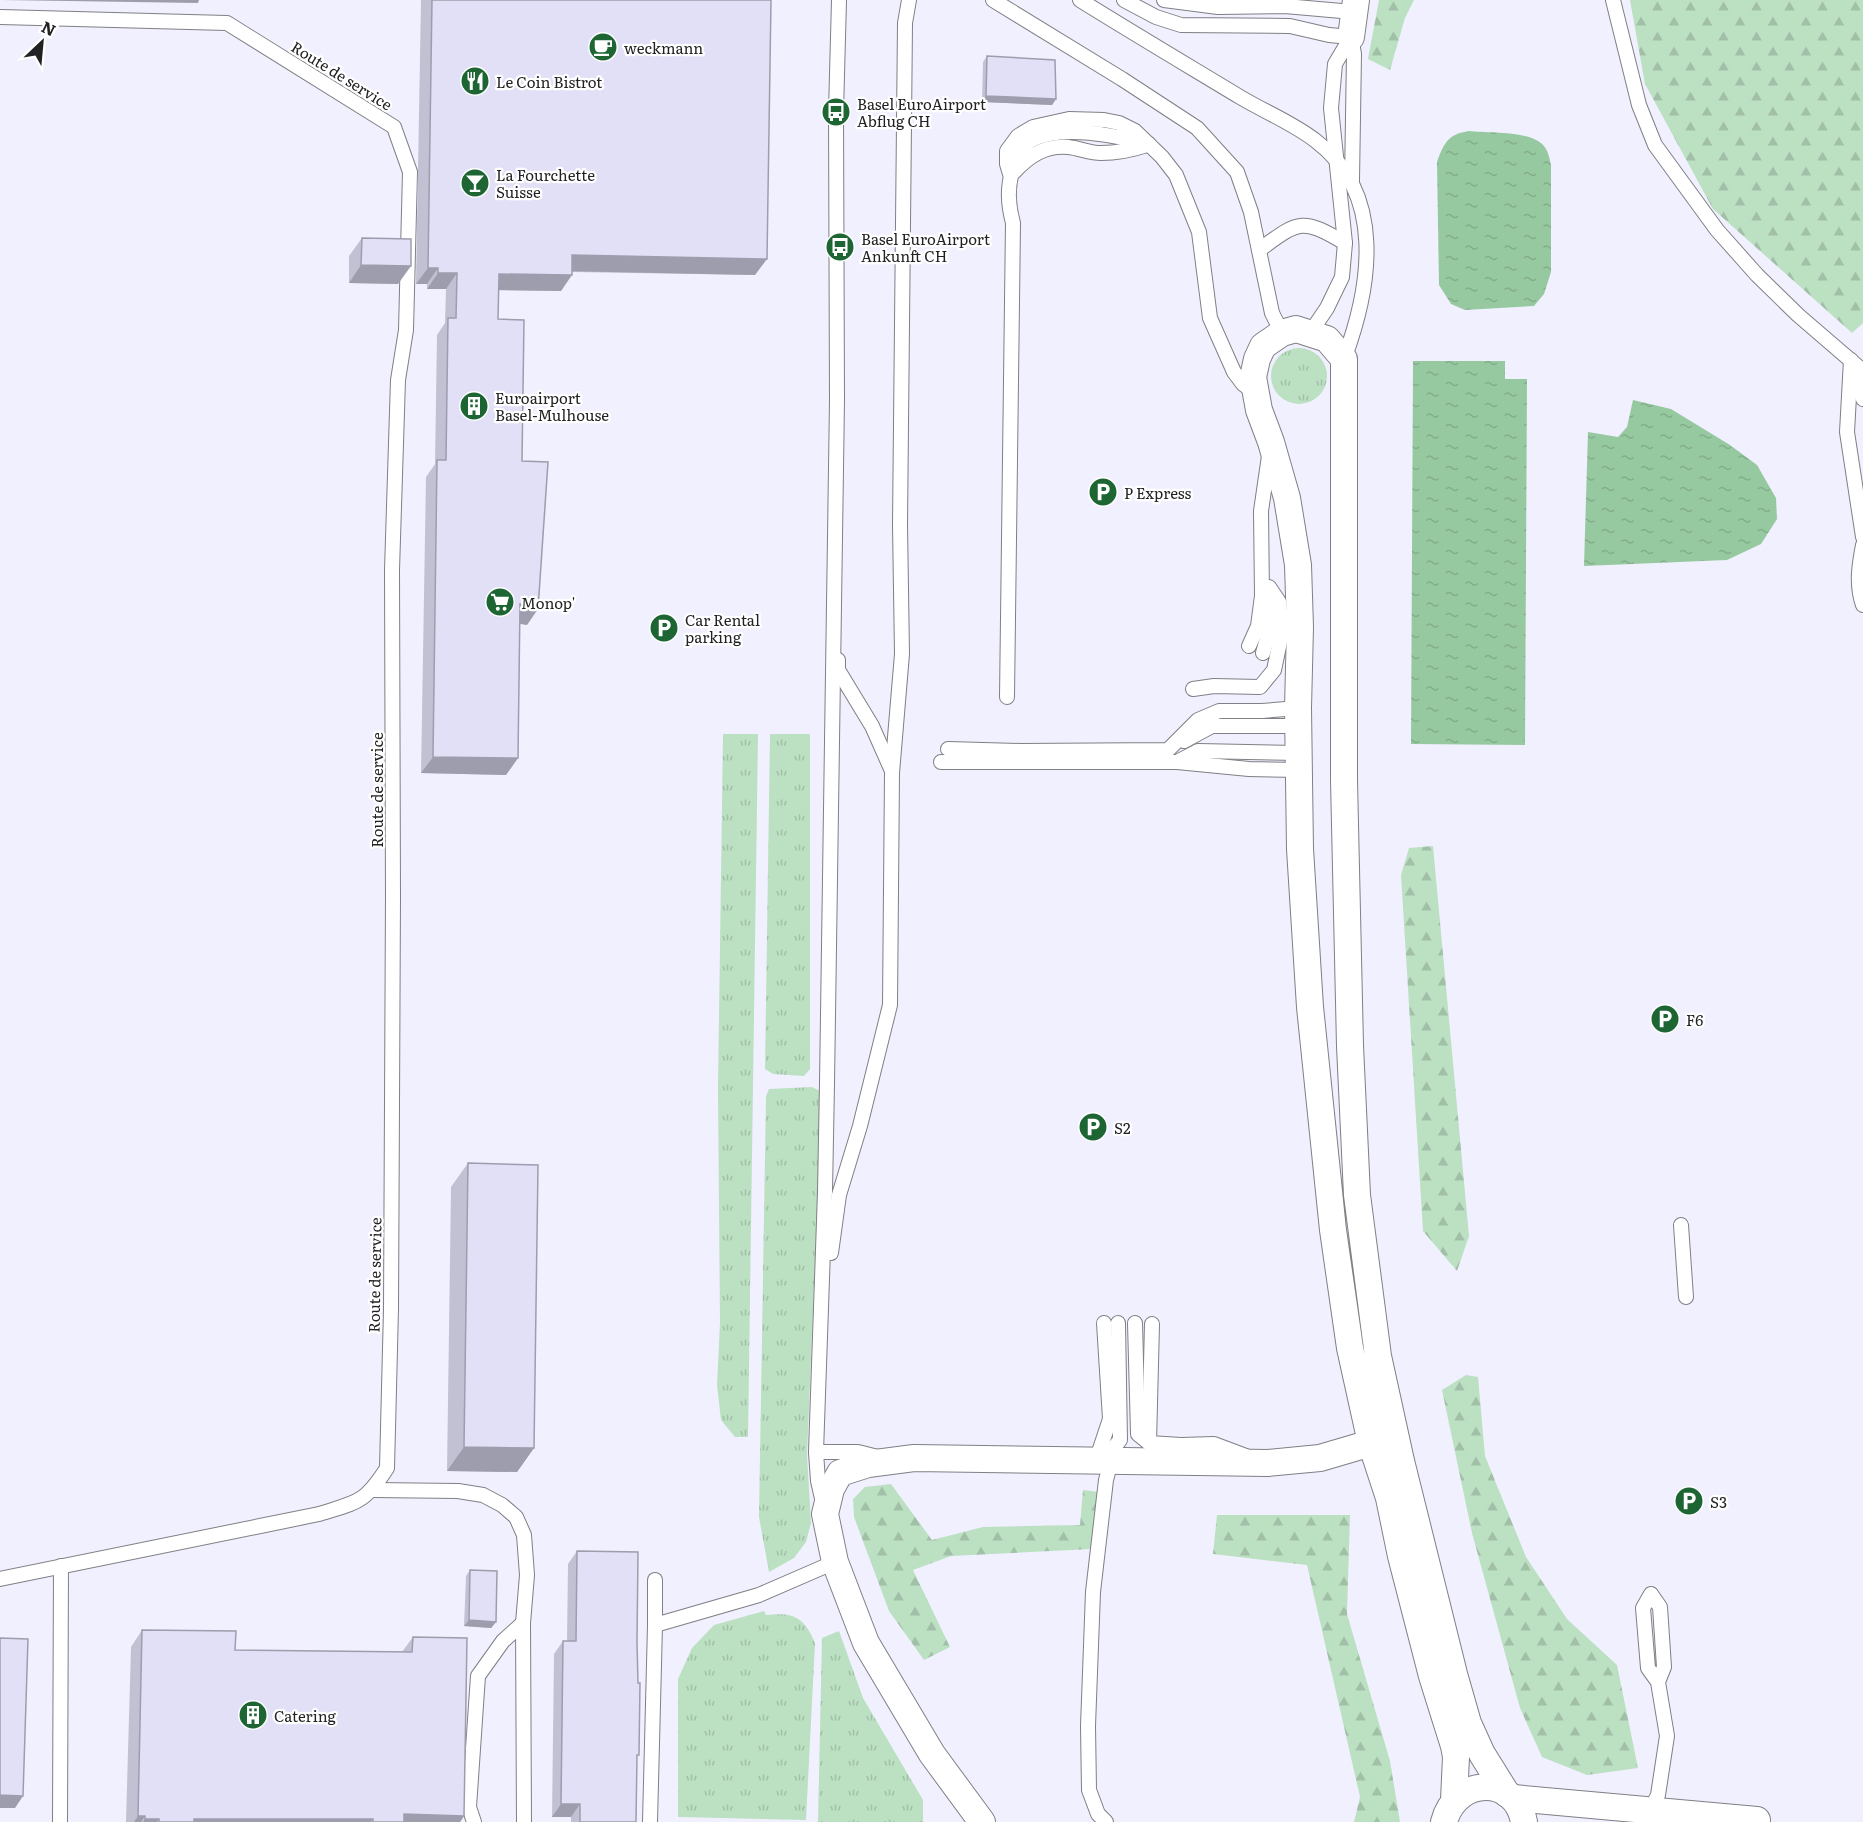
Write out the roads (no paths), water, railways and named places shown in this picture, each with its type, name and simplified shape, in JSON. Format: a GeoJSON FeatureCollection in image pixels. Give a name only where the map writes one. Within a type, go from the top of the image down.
{"type":"FeatureCollection","features":[{"type":"Feature","properties":{"kind":"street"},"geometry":{"type":"LineString","coordinates":[[1449,1811],[1456,1757],[1454,1746],[1432,1676],[1401,1556],[1389,1498],[1371,1443],[1350,1348],[1333,1230],[1310,1007],[1300,849],[1298,565],[1287,498],[1259,410],[1253,378],[1257,359],[1263,346],[1282,333],[1296,329],[1327,339],[1344,359],[1344,780],[1350,1046],[1357,1195],[1378,1356],[1397,1442],[1468,1723],[1482,1754],[1520,1807],[1524,1822]]}},
{"type":"Feature","properties":{"kind":"street"},"geometry":{"type":"LineString","coordinates":[[982,1822],[932,1754],[866,1643],[835,1562],[825,1514],[831,1489],[840,1473],[868,1464],[914,1458],[1268,1463],[1320,1458],[1371,1443]]}},
{"type":"Feature","properties":{"kind":"street"},"geometry":{"type":"LineString","coordinates":[[1449,1811],[1464,1793],[1476,1788],[1488,1787],[1510,1796],[1765,1821]]}},
{"type":"Feature","properties":{"kind":"lane"},"geometry":{"type":"LineString","coordinates":[[825,1514],[818,1481],[816,1452],[825,1192],[837,400],[836,112],[839,0]]}},
{"type":"Feature","properties":{"kind":"lane"},"geometry":{"type":"LineString","coordinates":[[849,0],[844,10],[837,670],[868,718],[892,772]]}},
{"type":"Feature","properties":{"kind":"lane"},"geometry":{"type":"LineString","coordinates":[[821,1323],[839,1195],[860,1126],[890,1005],[892,772],[902,654],[900,525],[905,23],[909,0]]}},
{"type":"Feature","properties":{"kind":"lane"},"geometry":{"type":"LineString","coordinates":[[993,0],[1197,128],[1237,172],[1251,212],[1272,313],[1282,333]]}},
{"type":"Feature","properties":{"kind":"lane"},"geometry":{"type":"LineString","coordinates":[[1080,0],[1313,139],[1335,158],[1352,180],[1364,216],[1368,253],[1354,332],[1344,359]]}},
{"type":"Feature","properties":{"kind":"lane"},"geometry":{"type":"LineString","coordinates":[[1124,0],[1156,18],[1181,25],[1290,26],[1329,35],[1354,17]]}},
{"type":"Feature","properties":{"kind":"lane"},"geometry":{"type":"LineString","coordinates":[[1164,0],[1218,7],[1285,6],[1354,17]]}},
{"type":"Feature","properties":{"kind":"lane"},"geometry":{"type":"LineString","coordinates":[[1614,1],[1639,105],[1655,145],[1718,230],[1756,275],[1863,371]]}},
{"type":"Feature","properties":{"kind":"lane","name":"Route de service"},"geometry":{"type":"LineString","coordinates":[[0,17],[227,23],[394,127],[410,172],[406,330],[398,380],[392,570],[391,1309],[387,1468],[373,1490]]}},
{"type":"Feature","properties":{"kind":"lane"},"geometry":{"type":"LineString","coordinates":[[1310,333],[1327,308],[1342,277],[1345,243],[1331,108],[1335,64],[1354,17]]}},
{"type":"Feature","properties":{"kind":"lane"},"geometry":{"type":"LineString","coordinates":[[1352,180],[1354,17]]}},
{"type":"Feature","properties":{"kind":"lane"},"geometry":{"type":"LineString","coordinates":[[1007,698],[1013,223],[1008,206],[1011,176],[1006,151],[1012,142],[1025,131],[1051,123],[1069,119],[1104,120],[1119,123],[1135,131],[1162,157],[1176,176],[1199,232],[1210,318],[1234,372],[1243,384],[1255,393]]}},
{"type":"Feature","properties":{"kind":"lane"},"geometry":{"type":"LineString","coordinates":[[1011,176],[1031,156],[1052,147],[1067,147],[1098,153],[1127,151],[1149,144]]}},
{"type":"Feature","properties":{"kind":"lane"},"geometry":{"type":"LineString","coordinates":[[1259,250],[1297,225],[1318,227],[1345,243]]}},
{"type":"Feature","properties":{"kind":"lane"},"geometry":{"type":"LineString","coordinates":[[1851,360],[1863,399]]}},
{"type":"Feature","properties":{"kind":"lane"},"geometry":{"type":"LineString","coordinates":[[1851,360],[1847,432],[1863,537]]}},
{"type":"Feature","properties":{"kind":"lane"},"geometry":{"type":"LineString","coordinates":[[1249,646],[1258,626],[1261,606],[1262,502],[1271,442]]}},
{"type":"Feature","properties":{"kind":"lane"},"geometry":{"type":"LineString","coordinates":[[1261,531],[1268,557],[1270,628],[1263,653]]}},
{"type":"Feature","properties":{"kind":"lane"},"geometry":{"type":"LineString","coordinates":[[1863,545],[1858,572],[1863,605]]}},
{"type":"Feature","properties":{"kind":"lane"},"geometry":{"type":"LineString","coordinates":[[1193,689],[1214,686],[1260,687],[1274,670],[1282,632],[1279,602],[1269,586]]}},
{"type":"Feature","properties":{"kind":"lane"},"geometry":{"type":"LineString","coordinates":[[948,749],[1168,750],[1198,720],[1219,711],[1262,711],[1298,717]]}},
{"type":"Feature","properties":{"kind":"lane"},"geometry":{"type":"LineString","coordinates":[[940,762],[1177,762],[1250,769],[1299,761]]}},
{"type":"Feature","properties":{"kind":"lane"},"geometry":{"type":"LineString","coordinates":[[1682,1225],[1686,1297]]}},
{"type":"Feature","properties":{"kind":"lane"},"geometry":{"type":"LineString","coordinates":[[1106,1822],[1098,1814],[1089,1790],[1088,1726],[1093,1593],[1106,1480],[1103,1461],[1120,1440],[1111,1323]]}},
{"type":"Feature","properties":{"kind":"lane"},"geometry":{"type":"LineString","coordinates":[[1135,1323],[1138,1434],[1149,1443],[1214,1444],[1268,1463]]}},
{"type":"Feature","properties":{"kind":"lane"},"geometry":{"type":"LineString","coordinates":[[1149,1443],[1152,1324]]}},
{"type":"Feature","properties":{"kind":"lane"},"geometry":{"type":"LineString","coordinates":[[1371,1443],[1397,1442]]}},
{"type":"Feature","properties":{"kind":"lane"},"geometry":{"type":"LineString","coordinates":[[816,1452],[858,1452],[888,1460]]}},
{"type":"Feature","properties":{"kind":"lane"},"geometry":{"type":"LineString","coordinates":[[0,1579],[319,1514],[358,1502],[373,1490],[458,1491],[483,1495],[502,1504],[516,1517],[524,1535],[527,1575],[523,1623],[524,1822]]}},
{"type":"Feature","properties":{"kind":"lane"},"geometry":{"type":"LineString","coordinates":[[655,1625],[759,1595],[835,1562]]}},
{"type":"Feature","properties":{"kind":"lane"},"geometry":{"type":"LineString","coordinates":[[60,1566],[60,1822]]}},
{"type":"Feature","properties":{"kind":"lane"},"geometry":{"type":"LineString","coordinates":[[650,1822],[656,1580]]}},
{"type":"Feature","properties":{"kind":"lane"},"geometry":{"type":"LineString","coordinates":[[1651,1594],[1660,1607],[1664,1666],[1658,1682],[1667,1736],[1658,1795],[1651,1809]]}},
{"type":"Feature","properties":{"kind":"lane"},"geometry":{"type":"LineString","coordinates":[[474,1822],[469,1807],[478,1676],[503,1641],[523,1623]]}},
{"type":"Feature","properties":{"kind":"water"},"geometry":{"type":"Polygon","coordinates":[[[1469,131],[1526,136],[1541,143],[1548,153],[1551,165],[1551,272],[1544,294],[1534,306],[1465,310],[1451,304],[1439,285],[1437,162],[1451,137],[1469,131]]]}},
{"type":"Feature","properties":{"kind":"water"},"geometry":{"type":"Polygon","coordinates":[[[1413,361],[1505,361],[1505,379],[1527,379],[1525,745],[1411,744],[1413,361]]]}},
{"type":"Feature","properties":{"kind":"water"},"geometry":{"type":"Polygon","coordinates":[[[1633,400],[1671,409],[1730,445],[1757,465],[1776,498],[1777,519],[1761,544],[1727,560],[1584,566],[1588,432],[1618,437],[1627,427],[1633,400]]]}},
{"type":"Feature","properties":{"kind":"place","name":"weckmann"},"geometry":{"type":"Point","coordinates":[603,47]}},
{"type":"Feature","properties":{"kind":"place","name":"Le Coin Bistrot"},"geometry":{"type":"Point","coordinates":[475,81]}},
{"type":"Feature","properties":{"kind":"place","name":"Basel EuroAirport Abflug CH"},"geometry":{"type":"Point","coordinates":[836,112]}},
{"type":"Feature","properties":{"kind":"place","name":"La Fourchette Suisse"},"geometry":{"type":"Point","coordinates":[475,183]}},
{"type":"Feature","properties":{"kind":"place","name":"Basel EuroAirport Ankunft CH"},"geometry":{"type":"Point","coordinates":[840,247]}},
{"type":"Feature","properties":{"kind":"place","name":"Euroairport Basel-Mulhouse"},"geometry":{"type":"Point","coordinates":[474,406]}},
{"type":"Feature","properties":{"kind":"place","name":"P Express"},"geometry":{"type":"Point","coordinates":[1103,492]}},
{"type":"Feature","properties":{"kind":"place","name":"Monop'"},"geometry":{"type":"Point","coordinates":[500,602]}},
{"type":"Feature","properties":{"kind":"place","name":"Car Rental parking"},"geometry":{"type":"Point","coordinates":[664,628]}},
{"type":"Feature","properties":{"kind":"place","name":"F6"},"geometry":{"type":"Point","coordinates":[1665,1019]}},
{"type":"Feature","properties":{"kind":"place","name":"S2"},"geometry":{"type":"Point","coordinates":[1093,1127]}},
{"type":"Feature","properties":{"kind":"place","name":"S3"},"geometry":{"type":"Point","coordinates":[1689,1501]}},
{"type":"Feature","properties":{"kind":"place","name":"Catering"},"geometry":{"type":"Point","coordinates":[253,1715]}}]}
